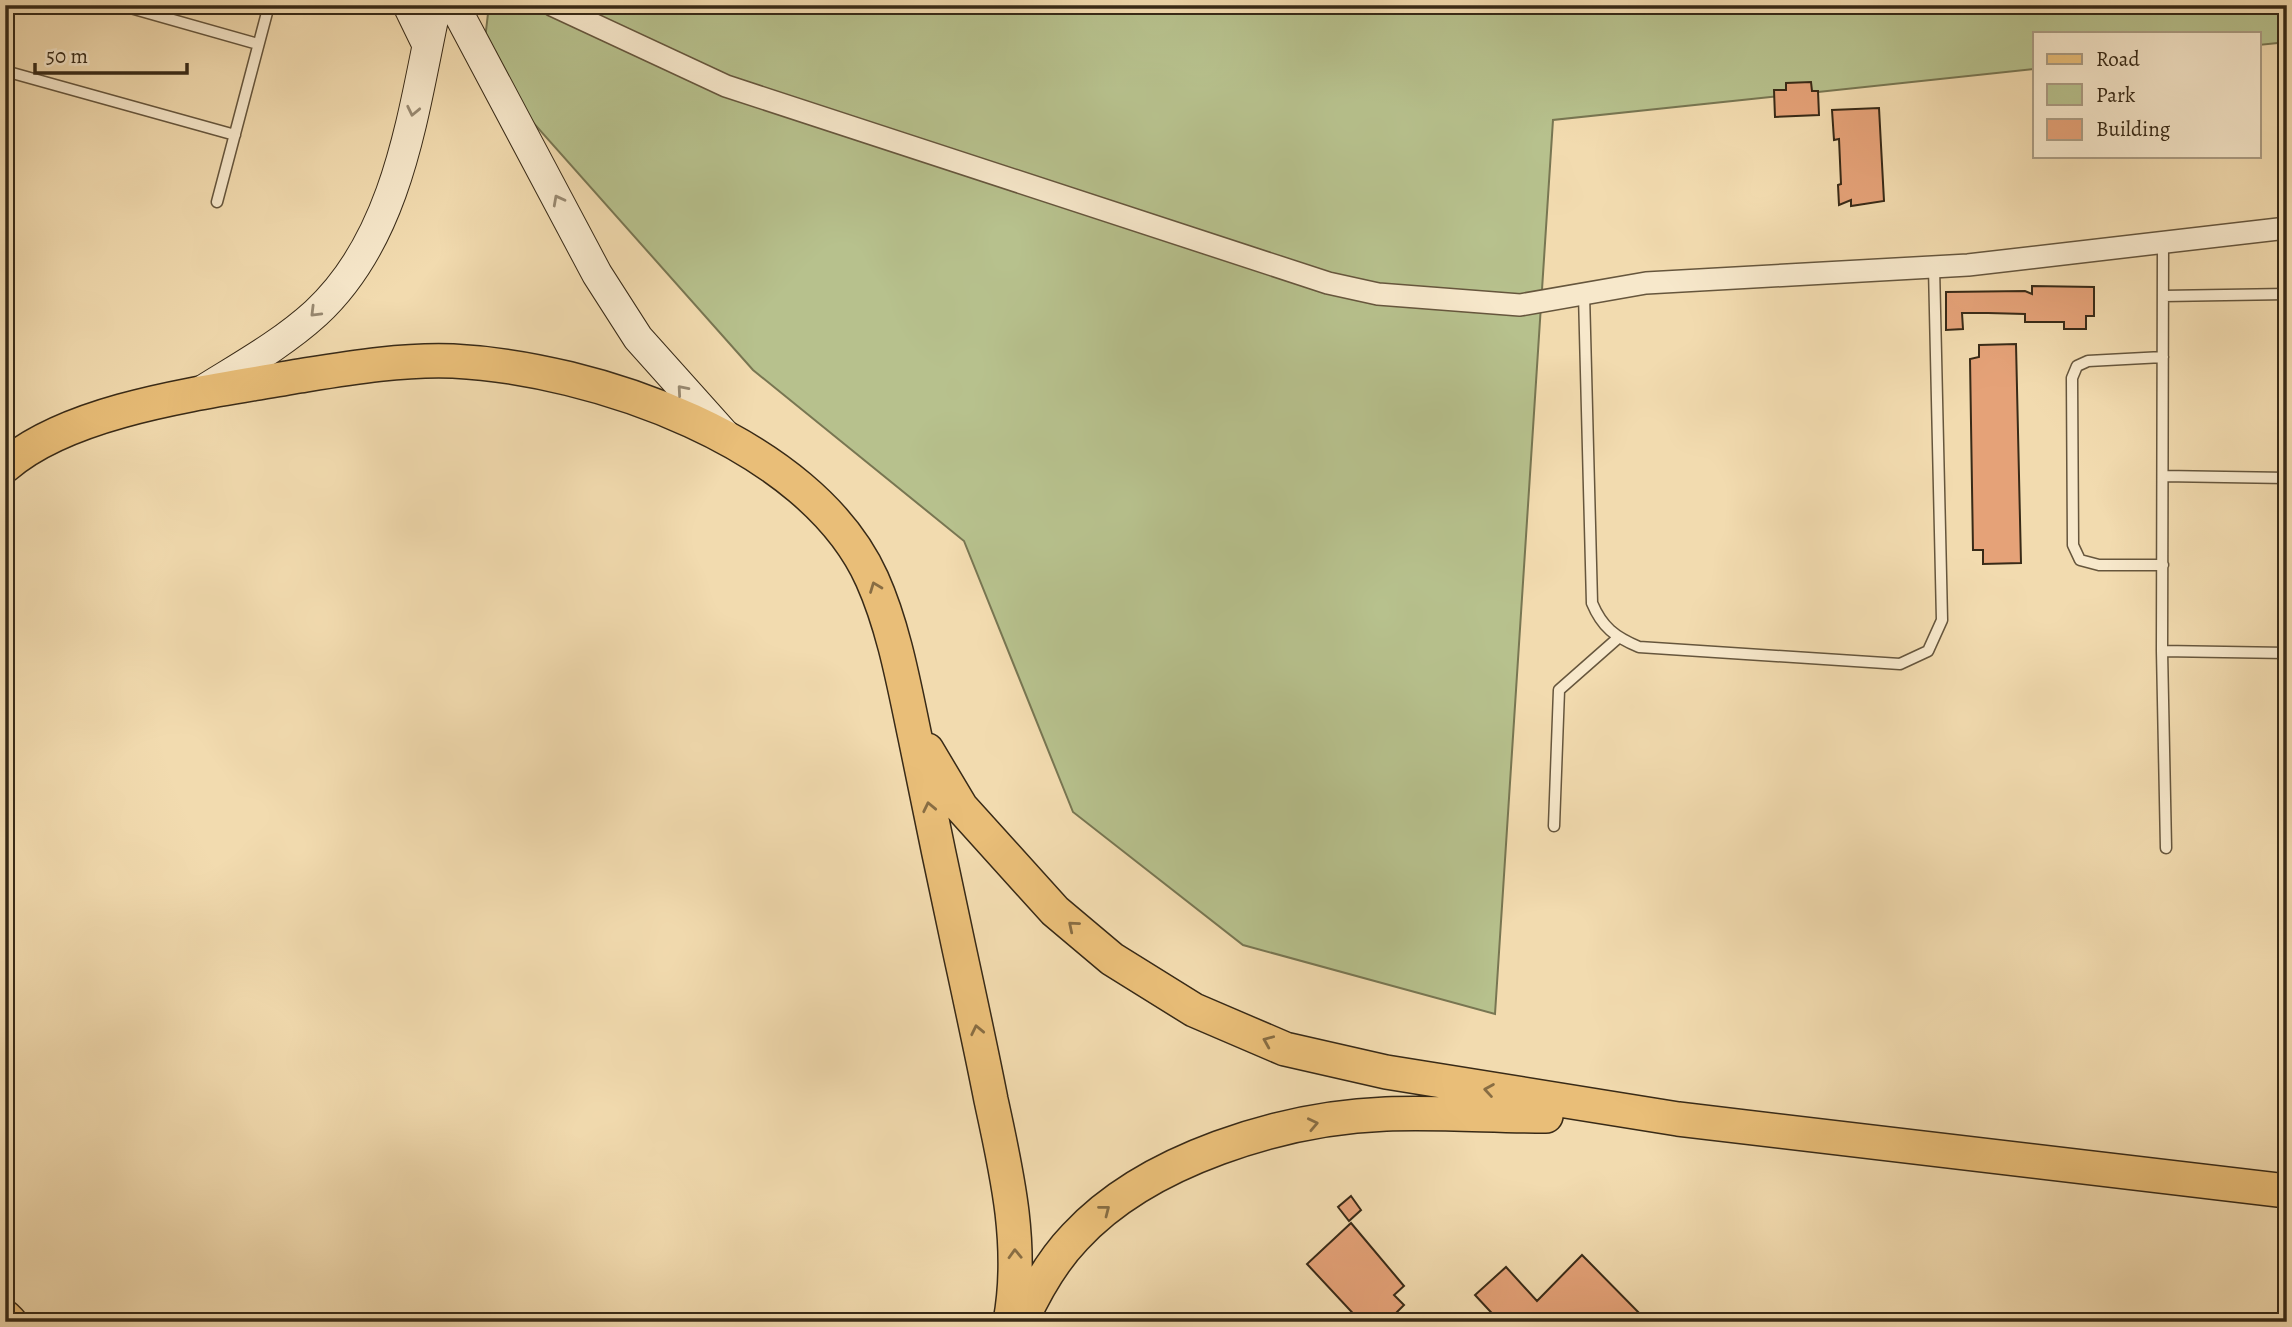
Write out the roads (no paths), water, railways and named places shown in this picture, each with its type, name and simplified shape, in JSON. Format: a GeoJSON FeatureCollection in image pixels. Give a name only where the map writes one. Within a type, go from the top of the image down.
{"type":"FeatureCollection","features":[{"type":"Feature","properties":{"kind":"main road"},"geometry":{"type":"LineString","coordinates":[[5,466],[51,435],[88,421],[196,395],[333,370],[451,361],[509,367],[585,382],[634,396],[729,439],[784,476],[827,514],[853,545],[872,578],[906,695],[1007,1174],[1016,1263],[1010,1322]]}},
{"type":"Feature","properties":{"kind":"main road"},"geometry":{"type":"LineString","coordinates":[[906,695],[932,762],[961,807],[1005,859],[1055,911],[1112,959],[1194,1010],[1285,1049],[1386,1072],[1678,1119],[2287,1191]]}},
{"type":"Feature","properties":{"kind":"main road"},"geometry":{"type":"LineString","coordinates":[[1021,1322],[1050,1268],[1075,1236],[1129,1191],[1167,1171],[1258,1136],[1323,1122],[1385,1114],[1678,1119]]}},
{"type":"Feature","properties":{"kind":"main road"},"geometry":{"type":"LineString","coordinates":[[5,1317],[10,1322]]}},
{"type":"Feature","properties":{"kind":"street"},"geometry":{"type":"LineString","coordinates":[[408,5],[427,44]]}},
{"type":"Feature","properties":{"kind":"street"},"geometry":{"type":"LineString","coordinates":[[196,395],[285,340],[319,310],[356,263],[383,212],[402,162],[436,5]]}},
{"type":"Feature","properties":{"kind":"street"},"geometry":{"type":"LineString","coordinates":[[454,5],[604,285],[638,338],[729,439]]}},
{"type":"Feature","properties":{"kind":"street"},"geometry":{"type":"LineString","coordinates":[[552,5],[726,86],[1328,284],[1378,294],[1520,305],[1646,284],[1934,267],[2287,228]]}},
{"type":"Feature","properties":{"kind":"lane"},"geometry":{"type":"LineString","coordinates":[[120,5],[258,44]]}},
{"type":"Feature","properties":{"kind":"lane"},"geometry":{"type":"LineString","coordinates":[[217,202],[269,5]]}},
{"type":"Feature","properties":{"kind":"lane"},"geometry":{"type":"LineString","coordinates":[[5,71],[235,135]]}},
{"type":"Feature","properties":{"kind":"lane"},"geometry":{"type":"LineString","coordinates":[[2163,242],[2162,651],[2166,848]]}},
{"type":"Feature","properties":{"kind":"lane"},"geometry":{"type":"LineString","coordinates":[[1584,294],[1592,603],[1600,621],[1618,638],[1639,646],[1900,664],[1928,651],[1942,620],[1934,267]]}},
{"type":"Feature","properties":{"kind":"lane"},"geometry":{"type":"LineString","coordinates":[[2163,296],[2287,294]]}},
{"type":"Feature","properties":{"kind":"lane"},"geometry":{"type":"LineString","coordinates":[[2163,357],[2088,361],[2077,366],[2072,379],[2073,545],[2080,560],[2099,565],[2163,565]]}},
{"type":"Feature","properties":{"kind":"lane"},"geometry":{"type":"LineString","coordinates":[[2163,476],[2287,478]]}},
{"type":"Feature","properties":{"kind":"lane"},"geometry":{"type":"LineString","coordinates":[[1554,826],[1559,690],[1618,638]]}},
{"type":"Feature","properties":{"kind":"lane"},"geometry":{"type":"LineString","coordinates":[[2162,651],[2287,653]]}}]}
